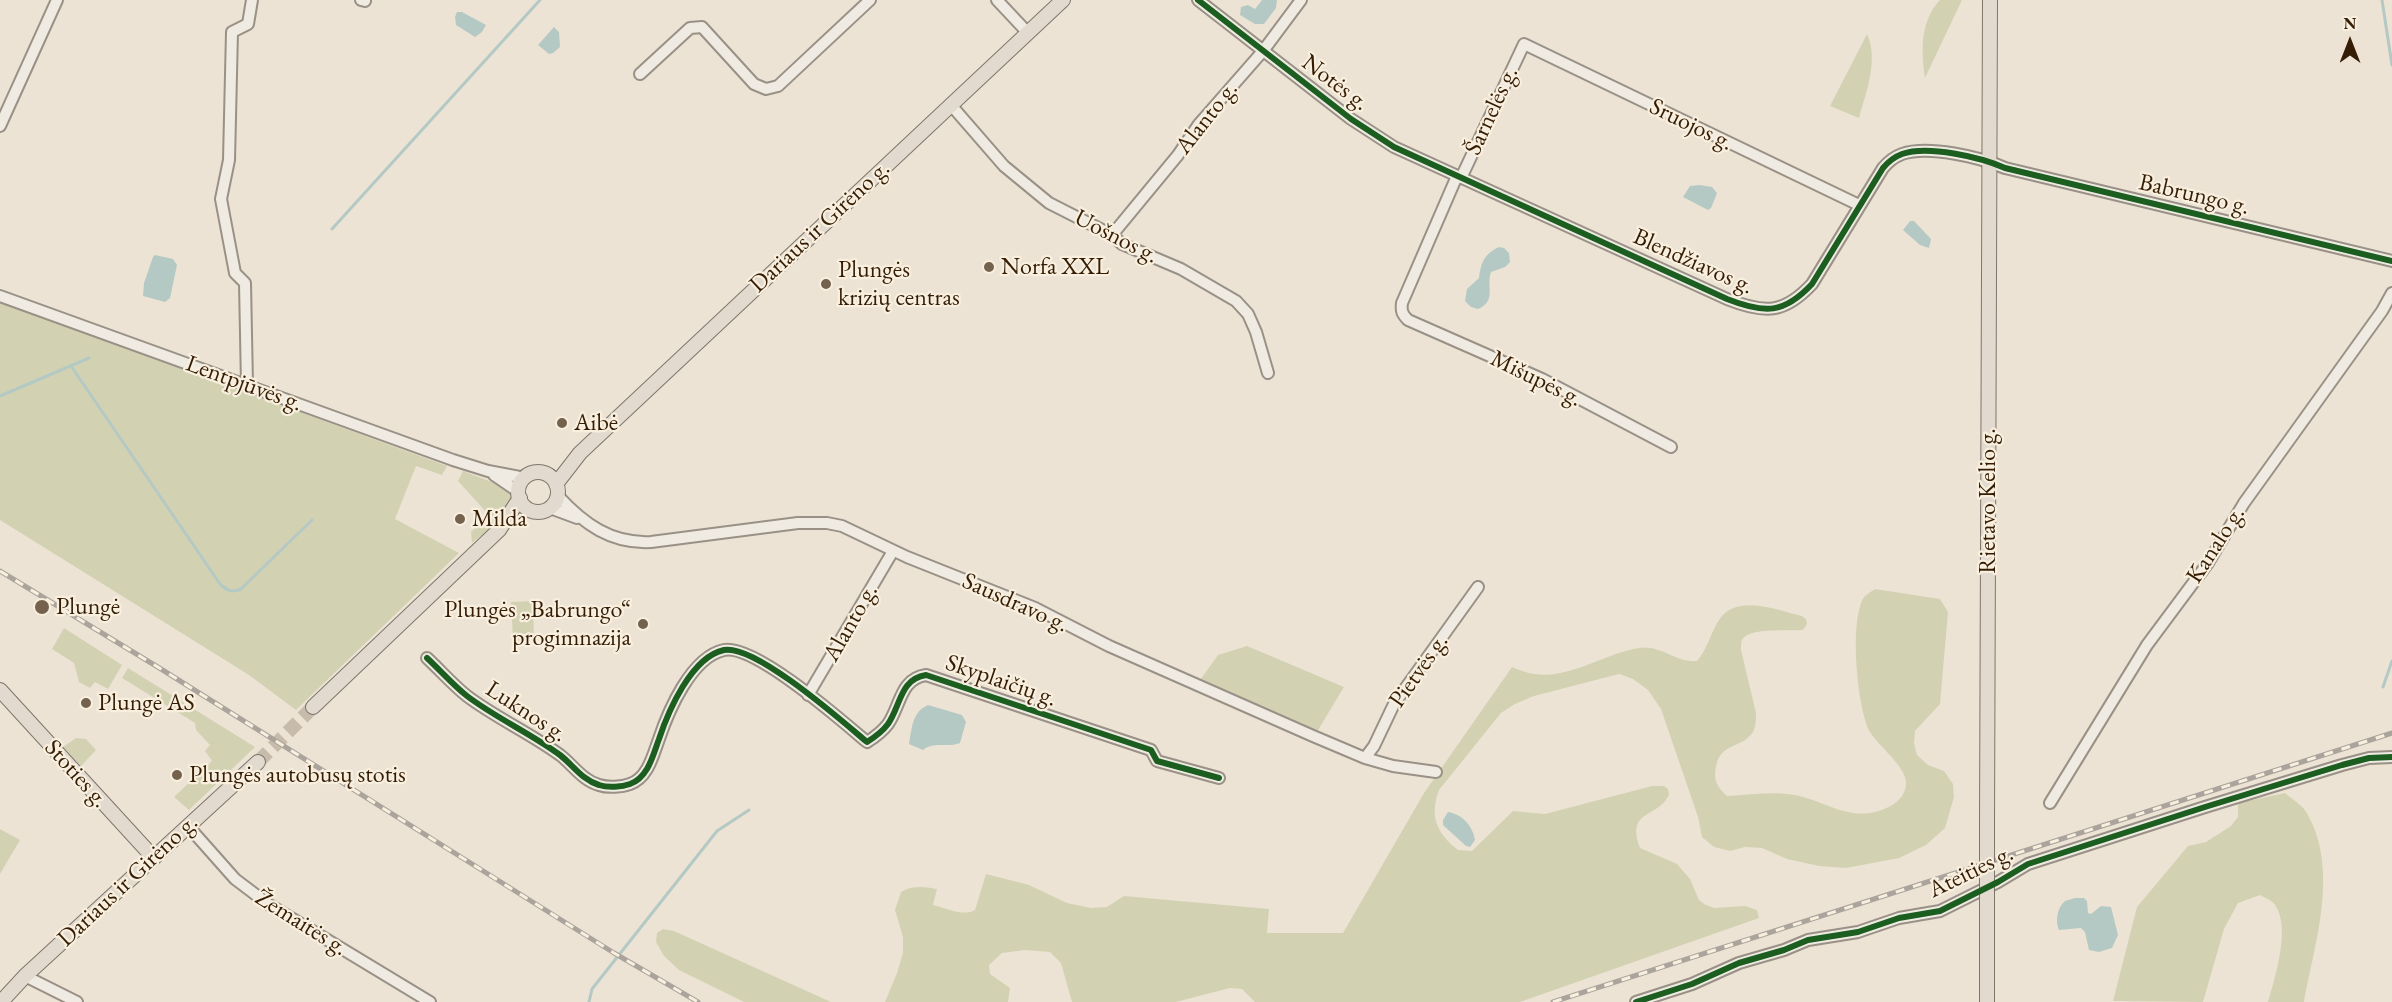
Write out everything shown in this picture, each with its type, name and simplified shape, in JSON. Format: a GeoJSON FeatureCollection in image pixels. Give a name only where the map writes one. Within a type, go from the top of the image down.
{"type":"FeatureCollection","features":[{"type":"Feature","properties":{"kind":"main road","name":"Dariaus ir Girėno g."},"geometry":{"type":"LineString","coordinates":[[313,707],[499,530],[530,510],[541,512],[578,455],[1063,0]]}},
{"type":"Feature","properties":{"kind":"main road","name":"Rietavo Kelio g."},"geometry":{"type":"LineString","coordinates":[[1987,1002],[1990,0]]}},
{"type":"Feature","properties":{"kind":"main road","name":"Dariaus ir Girėno g."},"geometry":{"type":"LineString","coordinates":[[499,530],[519,495],[520,484],[525,478],[535,473],[553,491]]}},
{"type":"Feature","properties":{"kind":"main road"},"geometry":{"type":"LineString","coordinates":[[519,495],[523,504],[530,510]]}},
{"type":"Feature","properties":{"kind":"main road","name":"Stoties g."},"geometry":{"type":"LineString","coordinates":[[0,690],[153,857]]}},
{"type":"Feature","properties":{"kind":"main road","name":"Dariaus ir Girėno g."},"geometry":{"type":"LineString","coordinates":[[1,1002],[25,976],[258,762]]}},
{"type":"Feature","properties":{"kind":"street"},"geometry":{"type":"LineString","coordinates":[[0,126],[57,0]]}},
{"type":"Feature","properties":{"kind":"street"},"geometry":{"type":"LineString","coordinates":[[247,385],[245,283],[235,273],[221,199],[229,160],[232,32],[248,24],[252,0]]}},
{"type":"Feature","properties":{"kind":"street"},"geometry":{"type":"LineString","coordinates":[[640,74],[690,28],[702,27],[754,84],[766,89],[778,86],[870,0]]}},
{"type":"Feature","properties":{"kind":"street"},"geometry":{"type":"LineString","coordinates":[[997,0],[1028,33]]}},
{"type":"Feature","properties":{"kind":"street","name":"Notės g."},"geometry":{"type":"LineString","coordinates":[[1198,0],[1351,119],[1394,147],[1459,177]]}},
{"type":"Feature","properties":{"kind":"street","name":"Alanto g."},"geometry":{"type":"LineString","coordinates":[[1112,235],[1148,192],[1198,124],[1263,51],[1301,0]]}},
{"type":"Feature","properties":{"kind":"street","name":"Šarnelės g."},"geometry":{"type":"LineString","coordinates":[[1401,312],[1404,296],[1524,44]]}},
{"type":"Feature","properties":{"kind":"street","name":"Sruojos g."},"geometry":{"type":"LineString","coordinates":[[1524,44],[1858,205]]}},
{"type":"Feature","properties":{"kind":"street","name":"Uošnos g."},"geometry":{"type":"LineString","coordinates":[[951,105],[1005,166],[1042,198],[1112,235],[1122,244],[1181,269],[1236,301],[1248,314],[1268,373]]}},
{"type":"Feature","properties":{"kind":"street","name":"Blendžiavos g."},"geometry":{"type":"LineString","coordinates":[[1459,177],[1727,299],[1760,310],[1778,309],[1801,295],[1812,284],[1858,205],[1882,168],[1891,159],[1915,151],[1989,161]]}},
{"type":"Feature","properties":{"kind":"street","name":"Babrungo g."},"geometry":{"type":"LineString","coordinates":[[1989,161],[2005,168],[2392,261]]}},
{"type":"Feature","properties":{"kind":"street","name":"Kanalo g."},"geometry":{"type":"LineString","coordinates":[[2050,803],[2147,645],[2208,563],[2244,504],[2382,311],[2392,293]]}},
{"type":"Feature","properties":{"kind":"street","name":"Lentpjūvės g."},"geometry":{"type":"LineString","coordinates":[[0,296],[488,471],[525,478]]}},
{"type":"Feature","properties":{"kind":"street","name":"Mišupės g."},"geometry":{"type":"LineString","coordinates":[[1401,312],[1407,320],[1542,379],[1671,447]]}},
{"type":"Feature","properties":{"kind":"street","name":"Lentpjūvės g."},"geometry":{"type":"LineString","coordinates":[[488,471],[519,495]]}},
{"type":"Feature","properties":{"kind":"street","name":"Sausdravo g."},"geometry":{"type":"LineString","coordinates":[[553,491],[583,520],[615,539],[640,543],[798,522],[827,523],[854,530],[893,551],[1035,608],[1109,646],[1365,758],[1393,766],[1436,772]]}},
{"type":"Feature","properties":{"kind":"street","name":"Alanto g."},"geometry":{"type":"LineString","coordinates":[[808,695],[893,551]]}},
{"type":"Feature","properties":{"kind":"street","name":"Pietvės g."},"geometry":{"type":"LineString","coordinates":[[1365,758],[1374,746],[1394,704],[1478,586]]}},
{"type":"Feature","properties":{"kind":"street","name":"Skyplaičių g."},"geometry":{"type":"LineString","coordinates":[[644,776],[654,755],[668,710],[695,670],[724,650],[739,651],[754,656],[823,704],[867,742],[882,732],[890,722],[910,680],[919,676],[935,676],[1032,712],[1151,750],[1157,761],[1219,778]]}},
{"type":"Feature","properties":{"kind":"street","name":"Luknos g."},"geometry":{"type":"LineString","coordinates":[[427,658],[468,696],[562,756],[580,775],[599,785],[614,787],[632,784],[644,776]]}},
{"type":"Feature","properties":{"kind":"street","name":"Ateities g."},"geometry":{"type":"LineString","coordinates":[[1636,1002],[1700,981],[1739,963],[1784,950],[1808,940],[1858,932],[1899,918],[1940,911],[2028,864],[2342,765],[2369,758],[2392,757]]}},
{"type":"Feature","properties":{"kind":"street","name":"Žemaitės g."},"geometry":{"type":"LineString","coordinates":[[188,826],[235,879],[268,904],[430,1002]]}},
{"type":"Feature","properties":{"kind":"street"},"geometry":{"type":"LineString","coordinates":[[25,976],[77,1002]]}},
{"type":"Feature","properties":{"kind":"green space"},"geometry":{"type":"Polygon","coordinates":[[[1940,0],[1962,0],[1925,78],[1923,47],[1925,27],[1933,8],[1940,0]]]}},
{"type":"Feature","properties":{"kind":"green space"},"geometry":{"type":"Polygon","coordinates":[[[1867,34],[1872,65],[1859,118],[1830,106],[1867,34]]]}},
{"type":"Feature","properties":{"kind":"green space"},"geometry":{"type":"Polygon","coordinates":[[[0,302],[447,466],[442,475],[416,466],[395,519],[459,553],[296,710],[249,675],[0,520],[0,302]]]}},
{"type":"Feature","properties":{"kind":"green space"},"geometry":{"type":"Polygon","coordinates":[[[463,471],[510,489],[513,497],[507,512],[501,519],[472,543],[471,532],[488,514],[458,481],[463,471]]]}},
{"type":"Feature","properties":{"kind":"green space"},"geometry":{"type":"Polygon","coordinates":[[[1875,589],[1940,599],[1948,612],[1940,704],[1915,731],[1914,743],[1917,755],[1928,765],[1944,771],[1953,784],[1954,797],[1945,828],[1926,845],[1899,858],[1846,868],[1819,866],[1787,859],[1762,848],[1745,847],[1730,851],[1714,847],[1702,837],[1698,817],[1661,709],[1648,690],[1633,679],[1619,674],[1534,696],[1501,713],[1439,790],[1435,816],[1440,831],[1458,850],[1472,851],[1513,811],[1545,814],[1652,786],[1664,786],[1668,789],[1669,795],[1664,803],[1640,820],[1637,827],[1640,848],[1677,864],[1690,879],[1699,900],[1704,904],[1714,908],[1745,906],[1757,910],[1759,918],[1520,1002],[1255,1002],[1242,989],[1230,988],[1176,1002],[1072,1002],[1061,963],[1050,952],[1025,950],[1002,953],[989,965],[990,974],[1010,988],[1008,1002],[885,1002],[903,953],[903,937],[895,910],[901,892],[914,887],[937,889],[933,905],[965,913],[970,912],[975,910],[986,874],[1029,885],[1067,903],[1091,908],[1107,907],[1124,896],[1269,909],[1267,933],[1343,933],[1424,793],[1512,667],[1535,674],[1562,673],[1626,651],[1647,647],[1689,661],[1697,661],[1713,630],[1726,612],[1746,605],[1802,616],[1806,619],[1807,624],[1803,630],[1761,631],[1752,633],[1742,640],[1741,650],[1756,713],[1756,723],[1753,732],[1748,737],[1727,749],[1718,759],[1715,776],[1717,783],[1727,796],[1787,794],[1805,797],[1851,813],[1860,814],[1882,810],[1894,804],[1902,796],[1906,784],[1902,771],[1870,732],[1861,704],[1856,664],[1857,624],[1859,608],[1864,597],[1875,589]]]}},
{"type":"Feature","properties":{"kind":"green space"},"geometry":{"type":"Polygon","coordinates":[[[533,601],[534,640],[513,641],[511,602],[533,601]]]}},
{"type":"Feature","properties":{"kind":"green space"},"geometry":{"type":"Polygon","coordinates":[[[64,628],[122,665],[108,689],[95,682],[90,688],[79,682],[74,663],[52,649],[64,628]]]}},
{"type":"Feature","properties":{"kind":"green space"},"geometry":{"type":"Polygon","coordinates":[[[1247,646],[1344,687],[1317,732],[1200,680],[1218,655],[1247,646]]]}},
{"type":"Feature","properties":{"kind":"green space"},"geometry":{"type":"Polygon","coordinates":[[[128,668],[255,747],[189,810],[174,797],[212,761],[205,751],[210,745],[196,730],[195,723],[122,678],[128,668]]]}},
{"type":"Feature","properties":{"kind":"green space"},"geometry":{"type":"Polygon","coordinates":[[[76,738],[86,739],[96,750],[81,766],[63,747],[76,738]]]}},
{"type":"Feature","properties":{"kind":"green space"},"geometry":{"type":"Polygon","coordinates":[[[2285,793],[2308,815],[2317,837],[2322,860],[2322,907],[2304,1002],[2268,1002],[2280,952],[2282,926],[2280,914],[2275,905],[2260,895],[2238,903],[2224,929],[2203,1002],[2113,1001],[2137,907],[2188,846],[2206,842],[2231,826],[2238,817],[2238,803],[2285,793]]]}},
{"type":"Feature","properties":{"kind":"green space"},"geometry":{"type":"Polygon","coordinates":[[[0,829],[20,840],[0,874],[0,829]]]}},
{"type":"Feature","properties":{"kind":"green space"},"geometry":{"type":"Polygon","coordinates":[[[663,929],[674,931],[831,1002],[744,1002],[679,970],[664,956],[656,942],[657,933],[663,929]]]}},
{"type":"Feature","properties":{"kind":"shaded area"},"geometry":{"type":"Polygon","coordinates":[[[1262,0],[1277,0],[1276,8],[1264,24],[1255,24],[1240,15],[1241,7],[1248,5],[1255,9],[1262,0]]]}},
{"type":"Feature","properties":{"kind":"shaded area"},"geometry":{"type":"Polygon","coordinates":[[[457,12],[462,12],[486,25],[482,32],[475,37],[456,25],[457,12]]]}},
{"type":"Feature","properties":{"kind":"shaded area"},"geometry":{"type":"Polygon","coordinates":[[[554,27],[559,32],[560,47],[549,54],[538,45],[554,27]]]}},
{"type":"Feature","properties":{"kind":"shaded area"},"geometry":{"type":"Polygon","coordinates":[[[1690,186],[1712,187],[1717,193],[1708,210],[1683,197],[1690,186]]]}},
{"type":"Feature","properties":{"kind":"shaded area"},"geometry":{"type":"Polygon","coordinates":[[[1910,221],[1914,221],[1931,239],[1929,248],[1920,245],[1903,230],[1910,221]]]}},
{"type":"Feature","properties":{"kind":"shaded area"},"geometry":{"type":"Polygon","coordinates":[[[1499,247],[1509,253],[1510,262],[1505,267],[1491,272],[1490,293],[1484,306],[1478,309],[1471,307],[1465,301],[1467,289],[1479,278],[1482,263],[1487,256],[1499,247]]]}},
{"type":"Feature","properties":{"kind":"shaded area"},"geometry":{"type":"Polygon","coordinates":[[[155,255],[173,259],[177,265],[170,298],[165,302],[143,296],[144,283],[155,255]]]}},
{"type":"Feature","properties":{"kind":"shaded area"},"geometry":{"type":"Polygon","coordinates":[[[928,705],[962,715],[966,722],[960,743],[936,745],[923,750],[909,744],[916,716],[928,705]]]}},
{"type":"Feature","properties":{"kind":"shaded area"},"geometry":{"type":"Polygon","coordinates":[[[1448,812],[1458,815],[1469,826],[1475,840],[1470,847],[1443,825],[1448,812]]]}},
{"type":"Feature","properties":{"kind":"shaded area"},"geometry":{"type":"Polygon","coordinates":[[[2084,898],[2087,901],[2088,913],[2091,914],[2101,906],[2111,907],[2118,935],[2112,948],[2099,952],[2089,950],[2085,932],[2081,928],[2059,930],[2057,919],[2060,907],[2065,901],[2084,898]]]}},
{"type":"Feature","properties":{"kind":"waterway"},"geometry":{"type":"LineString","coordinates":[[332,229],[540,0]]}},
{"type":"Feature","properties":{"kind":"waterway"},"geometry":{"type":"LineString","coordinates":[[2382,0],[2392,65]]}},
{"type":"Feature","properties":{"kind":"waterway"},"geometry":{"type":"LineString","coordinates":[[0,396],[89,358]]}},
{"type":"Feature","properties":{"kind":"waterway"},"geometry":{"type":"LineString","coordinates":[[71,366],[220,584],[225,588],[230,591],[241,589],[312,520]]}},
{"type":"Feature","properties":{"kind":"waterway"},"geometry":{"type":"LineString","coordinates":[[2383,687],[2392,661]]}},
{"type":"Feature","properties":{"kind":"waterway"},"geometry":{"type":"LineString","coordinates":[[589,1002],[592,989],[717,831],[749,810]]}},
{"type":"Feature","properties":{"kind":"tunnel"},"geometry":{"type":"LineString","coordinates":[[258,762],[313,707]]}},
{"type":"Feature","properties":{"kind":"railway"},"geometry":{"type":"LineString","coordinates":[[0,571],[161,669],[614,953],[698,1002]]}},
{"type":"Feature","properties":{"kind":"railway"},"geometry":{"type":"LineString","coordinates":[[1553,1002],[2392,733]]}},
{"type":"Feature","properties":{"kind":"cycle path"},"geometry":{"type":"LineString","coordinates":[[1198,0],[1351,119],[1394,147],[1727,299],[1752,307],[1763,309],[1783,306],[1802,294],[1812,284],[1883,168],[1902,154],[1926,151],[1968,156],[2005,168],[2392,261]]}},
{"type":"Feature","properties":{"kind":"cycle path"},"geometry":{"type":"LineString","coordinates":[[427,658],[467,696],[549,747],[588,780],[603,786],[627,785],[641,777],[649,765],[668,715],[682,687],[701,663],[724,650],[738,651],[776,671],[819,702],[867,742],[888,724],[906,687],[917,677],[926,675],[1151,750],[1157,761],[1219,778]]}},
{"type":"Feature","properties":{"kind":"cycle path"},"geometry":{"type":"LineString","coordinates":[[1636,1002],[1692,984],[1739,963],[1784,950],[1808,940],[1858,932],[1899,918],[1940,911],[2028,864],[2342,765],[2369,758],[2392,757]]}},
{"type":"Feature","properties":{"kind":"place","name":"Norfa XXL"},"geometry":{"type":"Point","coordinates":[989,267]}},
{"type":"Feature","properties":{"kind":"place","name":"Plungės krizių centras"},"geometry":{"type":"Point","coordinates":[826,284]}},
{"type":"Feature","properties":{"kind":"place","name":"Aibė"},"geometry":{"type":"Point","coordinates":[562,423]}},
{"type":"Feature","properties":{"kind":"place","name":"Milda"},"geometry":{"type":"Point","coordinates":[460,519]}},
{"type":"Feature","properties":{"kind":"place","name":"Plungė"},"geometry":{"type":"Point","coordinates":[42,607]}},
{"type":"Feature","properties":{"kind":"place","name":"Plungės „Babrungo“ progimnazija"},"geometry":{"type":"Point","coordinates":[643,624]}},
{"type":"Feature","properties":{"kind":"place","name":"Plungė AS"},"geometry":{"type":"Point","coordinates":[86,703]}},
{"type":"Feature","properties":{"kind":"place","name":"Plungės autobusų stotis"},"geometry":{"type":"Point","coordinates":[177,775]}}]}
